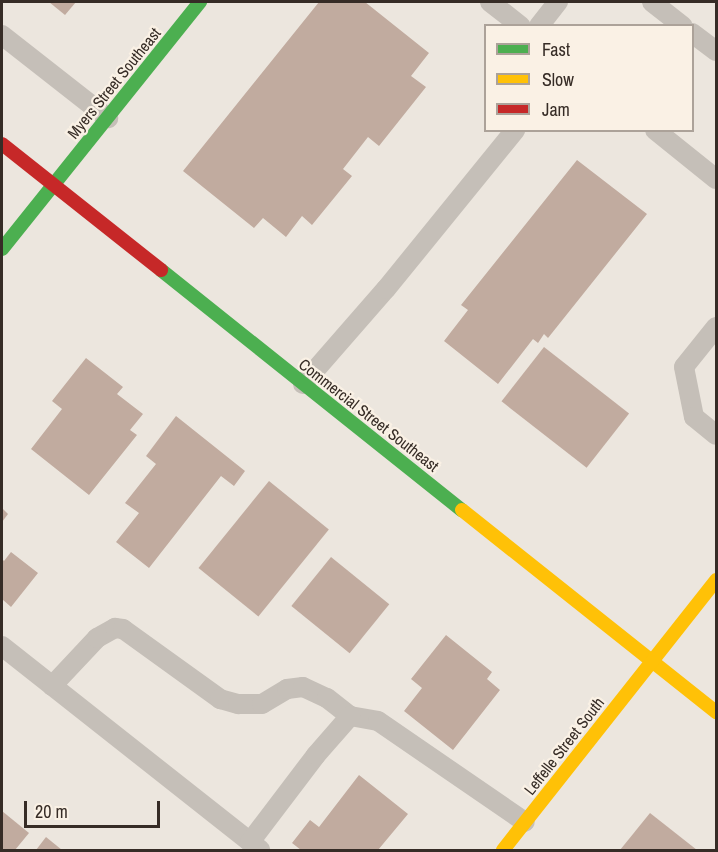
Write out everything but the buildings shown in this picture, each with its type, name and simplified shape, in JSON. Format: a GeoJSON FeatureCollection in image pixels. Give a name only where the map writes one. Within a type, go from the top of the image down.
{"type":"FeatureCollection","features":[{"type":"Feature","properties":{"kind":"main road","name":"Myers Street Southeast"},"geometry":{"type":"LineString","coordinates":[[2,249],[200,2]]}},
{"type":"Feature","properties":{"kind":"main road","name":"Commercial Street Southeast"},"geometry":{"type":"LineString","coordinates":[[2,144],[717,712]]}},
{"type":"Feature","properties":{"kind":"main road","name":"Leffelle Street South"},"geometry":{"type":"LineString","coordinates":[[503,850],[717,580]]}},
{"type":"Feature","properties":{"kind":"lane"},"geometry":{"type":"LineString","coordinates":[[490,2],[518,24]]}},
{"type":"Feature","properties":{"kind":"lane"},"geometry":{"type":"LineString","coordinates":[[541,24],[558,2]]}},
{"type":"Feature","properties":{"kind":"lane"},"geometry":{"type":"LineString","coordinates":[[652,2],[680,24]]}},
{"type":"Feature","properties":{"kind":"lane"},"geometry":{"type":"LineString","coordinates":[[694,34],[717,51]]}},
{"type":"Feature","properties":{"kind":"lane"},"geometry":{"type":"LineString","coordinates":[[2,35],[108,117]]}},
{"type":"Feature","properties":{"kind":"lane"},"geometry":{"type":"LineString","coordinates":[[303,384],[386,289],[513,132]]}},
{"type":"Feature","properties":{"kind":"lane"},"geometry":{"type":"LineString","coordinates":[[658,132],[714,173]]}},
{"type":"Feature","properties":{"kind":"lane"},"geometry":{"type":"LineString","coordinates":[[717,327],[684,368],[694,417],[717,435]]}},
{"type":"Feature","properties":{"kind":"lane"},"geometry":{"type":"LineString","coordinates":[[52,686],[97,638],[115,628],[123,629],[220,699],[238,704],[262,704],[287,689],[303,687],[327,698],[350,716],[378,721],[525,822]]}},
{"type":"Feature","properties":{"kind":"lane"},"geometry":{"type":"LineString","coordinates":[[2,646],[255,847],[316,755],[350,716]]}},
{"type":"Feature","properties":{"kind":"traffic: fast"},"geometry":{"type":"LineString","coordinates":[[2,249],[200,2]]}},
{"type":"Feature","properties":{"kind":"traffic: fast"},"geometry":{"type":"LineString","coordinates":[[161,270],[462,510]]}},
{"type":"Feature","properties":{"kind":"traffic: slow"},"geometry":{"type":"LineString","coordinates":[[462,510],[716,712]]}},
{"type":"Feature","properties":{"kind":"traffic: slow"},"geometry":{"type":"LineString","coordinates":[[503,850],[716,580]]}},
{"type":"Feature","properties":{"kind":"traffic: jam"},"geometry":{"type":"LineString","coordinates":[[2,144],[161,270]]}}]}
